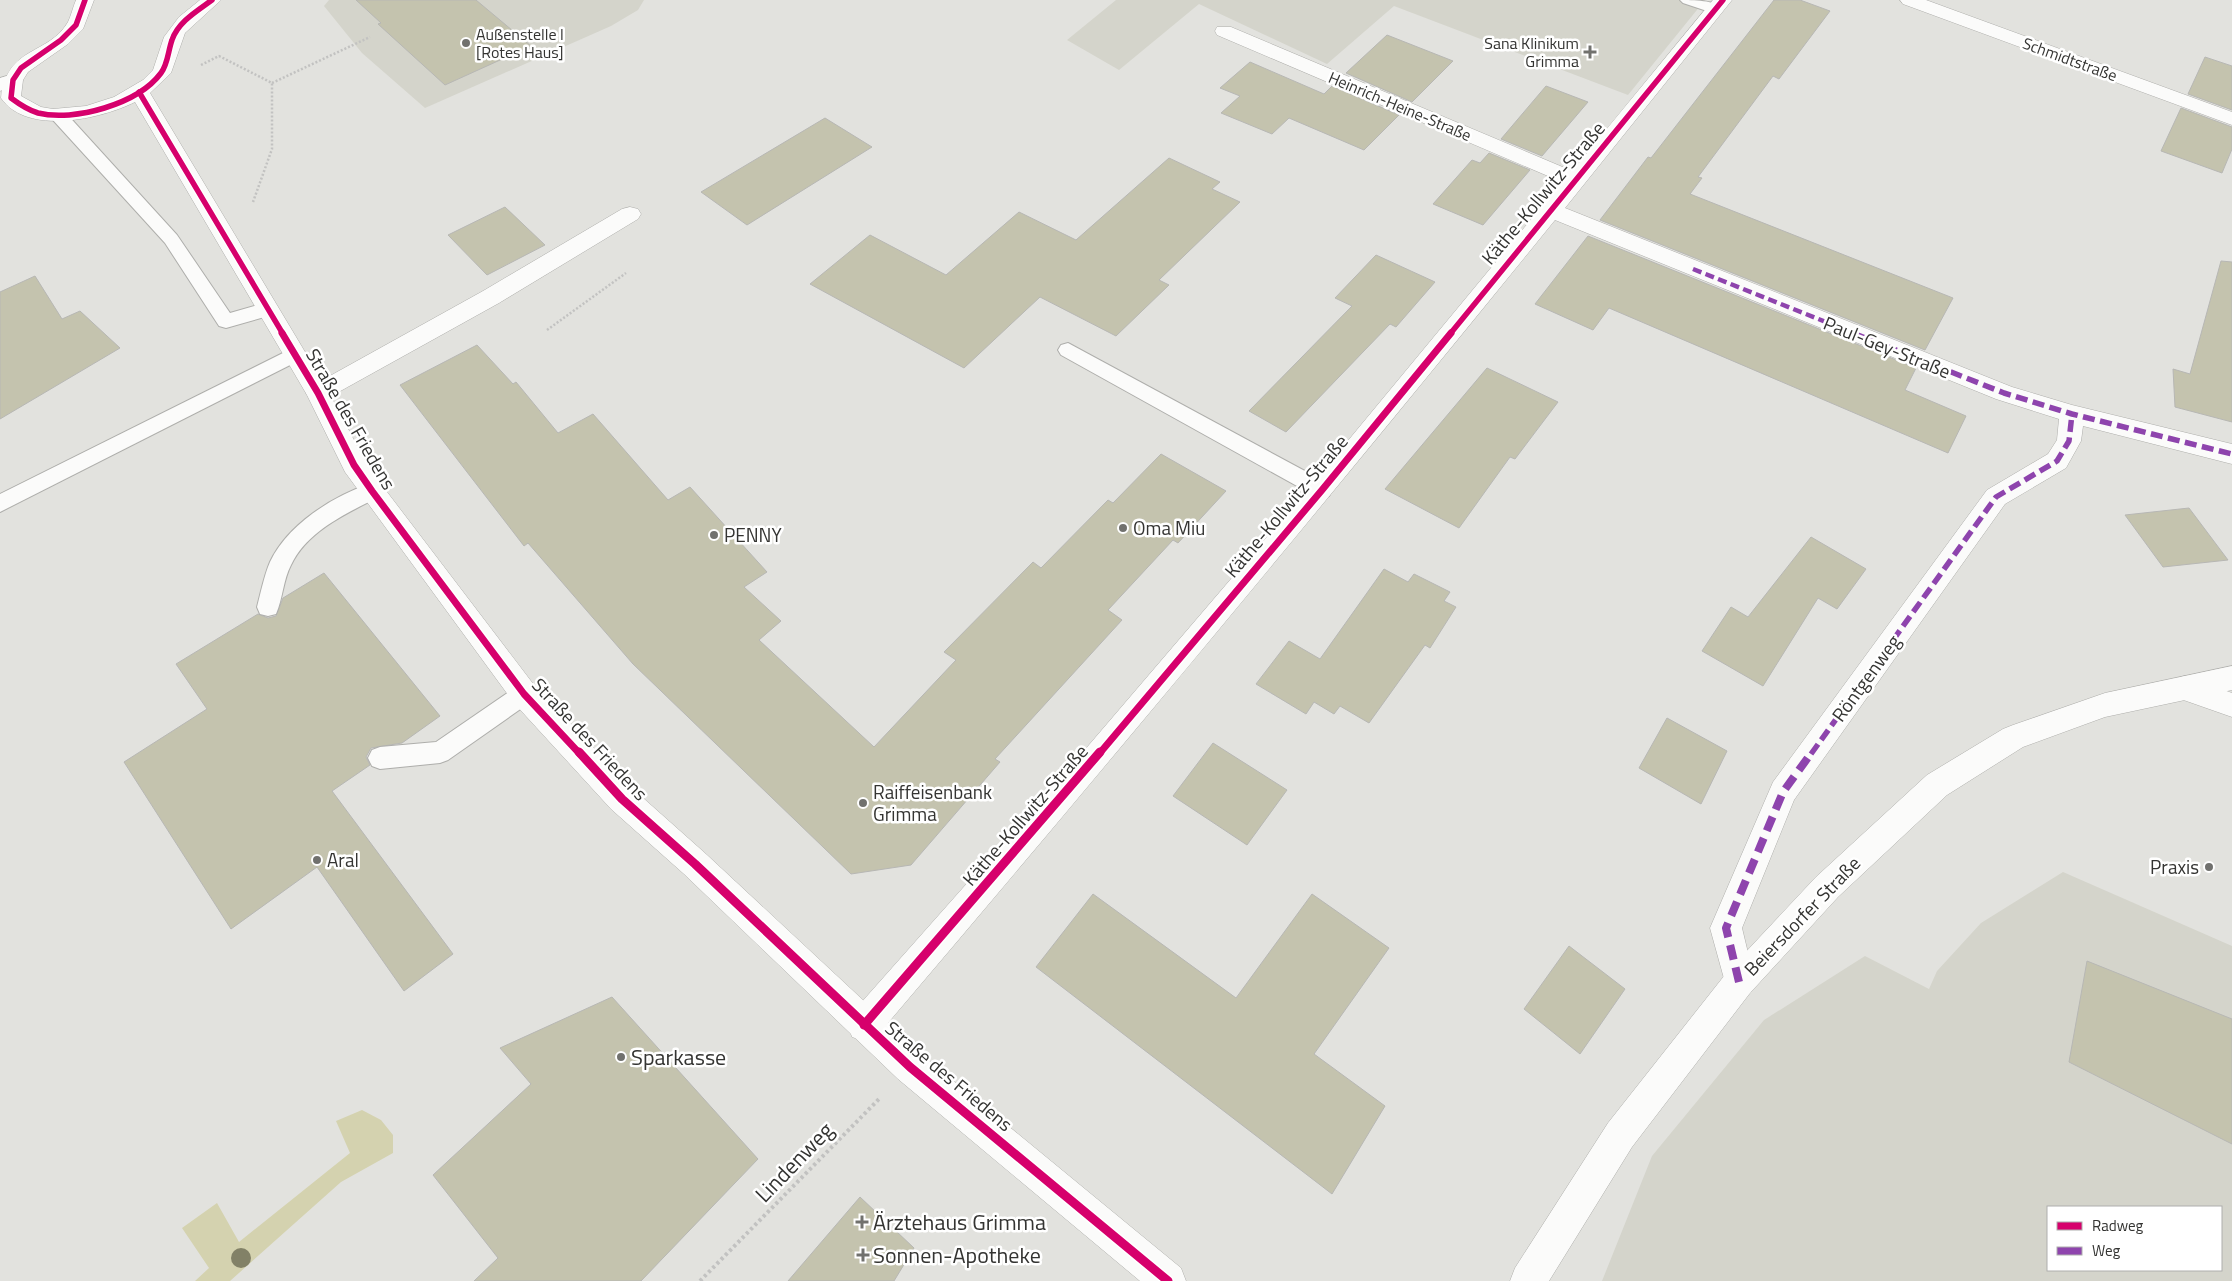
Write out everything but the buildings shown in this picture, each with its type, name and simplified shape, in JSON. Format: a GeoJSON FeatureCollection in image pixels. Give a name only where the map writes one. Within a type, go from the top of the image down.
{"type":"FeatureCollection","features":[{"type":"Feature","properties":{"kind":"street"},"geometry":{"type":"LineString","coordinates":[[85,0],[76,26],[61,40],[21,68],[6,82],[11,98],[21,106],[37,113],[58,116],[97,110],[138,92],[162,72],[173,37],[182,24],[212,0]]}},
{"type":"Feature","properties":{"kind":"street","name":"Schmidtstraße"},"geometry":{"type":"LineString","coordinates":[[1909,0],[2232,118]]}},
{"type":"Feature","properties":{"kind":"street","name":"Käthe-Kollwitz-Straße"},"geometry":{"type":"LineString","coordinates":[[864,1025],[1081,775],[1322,490],[1720,5]]}},
{"type":"Feature","properties":{"kind":"street","name":"Heinrich-Heine-Straße"},"geometry":{"type":"LineString","coordinates":[[1224,31],[1575,180]]}},
{"type":"Feature","properties":{"kind":"street","name":"Straße des Friedens"},"geometry":{"type":"LineString","coordinates":[[138,92],[318,393],[354,464],[372,491],[524,694],[622,799],[695,864],[864,1025],[1150,1275]]}},
{"type":"Feature","properties":{"kind":"street","name":"Paul-Gey-Straße"},"geometry":{"type":"LineString","coordinates":[[1551,210],[1995,390],[2072,414],[2232,454]]}},
{"type":"Feature","properties":{"kind":"street","name":"Straße des Friedens"},"geometry":{"type":"LineString","coordinates":[[318,393],[491,297],[630,214]]}},
{"type":"Feature","properties":{"kind":"street","name":"Röntgenweg"},"geometry":{"type":"LineString","coordinates":[[1739,982],[1726,928],[1784,792],[1996,497],[2057,461],[2069,441],[2072,414]]}},
{"type":"Feature","properties":{"kind":"street","name":"Beiersdorfer Straße"},"geometry":{"type":"LineString","coordinates":[[1528,1281],[1620,1135],[1739,982],[1827,888],[1937,785],[2013,738],[2105,705],[2232,678]]}},
{"type":"Feature","properties":{"kind":"street"},"geometry":{"type":"LineString","coordinates":[[2186,688],[2232,705]]}},
{"type":"Feature","properties":{"kind":"lane"},"geometry":{"type":"LineString","coordinates":[[1688,0],[1720,5]]}},
{"type":"Feature","properties":{"kind":"lane"},"geometry":{"type":"LineString","coordinates":[[58,116],[171,239],[226,321],[268,309]]}},
{"type":"Feature","properties":{"kind":"lane"},"geometry":{"type":"LineString","coordinates":[[1068,350],[1322,490]]}},
{"type":"Feature","properties":{"kind":"lane"},"geometry":{"type":"LineString","coordinates":[[0,504],[295,354]]}},
{"type":"Feature","properties":{"kind":"lane"},"geometry":{"type":"LineString","coordinates":[[268,608],[281,563],[296,541],[331,512],[372,491]]}},
{"type":"Feature","properties":{"kind":"lane"},"geometry":{"type":"LineString","coordinates":[[380,758],[440,752],[524,694]]}},
{"type":"Feature","properties":{"kind":"path"},"geometry":{"type":"LineString","coordinates":[[272,83],[370,37]]}},
{"type":"Feature","properties":{"kind":"path"},"geometry":{"type":"LineString","coordinates":[[194,69],[219,56],[272,83]]}},
{"type":"Feature","properties":{"kind":"path"},"geometry":{"type":"LineString","coordinates":[[253,202],[272,149],[272,83]]}},
{"type":"Feature","properties":{"kind":"path"},"geometry":{"type":"LineString","coordinates":[[547,330],[626,273]]}},
{"type":"Feature","properties":{"kind":"shaded area"},"geometry":{"type":"Polygon","coordinates":[[[329,0],[644,0],[638,10],[611,26],[425,108],[362,53],[324,6],[329,0]]]}},
{"type":"Feature","properties":{"kind":"shaded area","name":"Sana Klinikum Grimma"},"geometry":{"type":"Polygon","coordinates":[[[1116,0],[1705,0],[1628,95],[1394,6],[1327,64],[1199,4],[1119,70],[1067,40],[1116,0]]]}},
{"type":"Feature","properties":{"kind":"shaded area"},"geometry":{"type":"Polygon","coordinates":[[[2063,872],[2232,946],[2232,1281],[1602,1281],[1652,1156],[1764,1020],[1865,956],[1929,989],[1937,971],[1981,923],[2063,872]]]}},
{"type":"Feature","properties":{"kind":"shaded area"},"geometry":{"type":"Polygon","coordinates":[[[362,1110],[381,1120],[393,1135],[393,1153],[341,1182],[230,1281],[195,1281],[209,1268],[182,1228],[217,1203],[239,1242],[350,1153],[336,1121],[362,1110]]]}},
{"type":"Feature","properties":{"kind":"marked path"},"geometry":{"type":"LineString","coordinates":[[1693,269],[2004,393],[2072,414],[2232,454]]}},
{"type":"Feature","properties":{"kind":"marked path"},"geometry":{"type":"LineString","coordinates":[[1739,982],[1726,928],[1783,792],[1996,497],[2057,461],[2069,441],[2072,414]]}},
{"type":"Feature","properties":{"kind":"cycle path"},"geometry":{"type":"LineString","coordinates":[[85,0],[76,25],[61,40],[21,68],[13,80],[11,98],[24,107],[38,113],[69,115],[104,108],[137,93],[161,73],[171,41],[180,26],[212,0]]}},
{"type":"Feature","properties":{"kind":"cycle path"},"geometry":{"type":"LineString","coordinates":[[864,1025],[1081,775],[1322,490],[1723,0]]}},
{"type":"Feature","properties":{"kind":"cycle path"},"geometry":{"type":"LineString","coordinates":[[139,92],[318,393],[354,465],[524,694],[622,799],[695,864],[910,1067],[1168,1281]]}},
{"type":"Feature","properties":{"kind":"place","name":"Außenstelle l [Rotes Haus]"},"geometry":{"type":"Point","coordinates":[466,43]}},
{"type":"Feature","properties":{"kind":"place","name":"Sana Klinikum Grimma"},"geometry":{"type":"Point","coordinates":[1590,52]}},
{"type":"Feature","properties":{"kind":"place","name":"Oma Miu"},"geometry":{"type":"Point","coordinates":[1123,528]}},
{"type":"Feature","properties":{"kind":"place","name":"PENNY"},"geometry":{"type":"Point","coordinates":[714,535]}},
{"type":"Feature","properties":{"kind":"place","name":"Raiffeisenbank Grimma"},"geometry":{"type":"Point","coordinates":[863,803]}},
{"type":"Feature","properties":{"kind":"place","name":"Aral"},"geometry":{"type":"Point","coordinates":[317,860]}},
{"type":"Feature","properties":{"kind":"place","name":"Praxis"},"geometry":{"type":"Point","coordinates":[2209,867]}},
{"type":"Feature","properties":{"kind":"place","name":"Sparkasse"},"geometry":{"type":"Point","coordinates":[621,1057]}},
{"type":"Feature","properties":{"kind":"place","name":"Ärztehaus Grimma"},"geometry":{"type":"Point","coordinates":[862,1222]}},
{"type":"Feature","properties":{"kind":"place","name":"Sonnen-Apotheke"},"geometry":{"type":"Point","coordinates":[863,1255]}}]}
